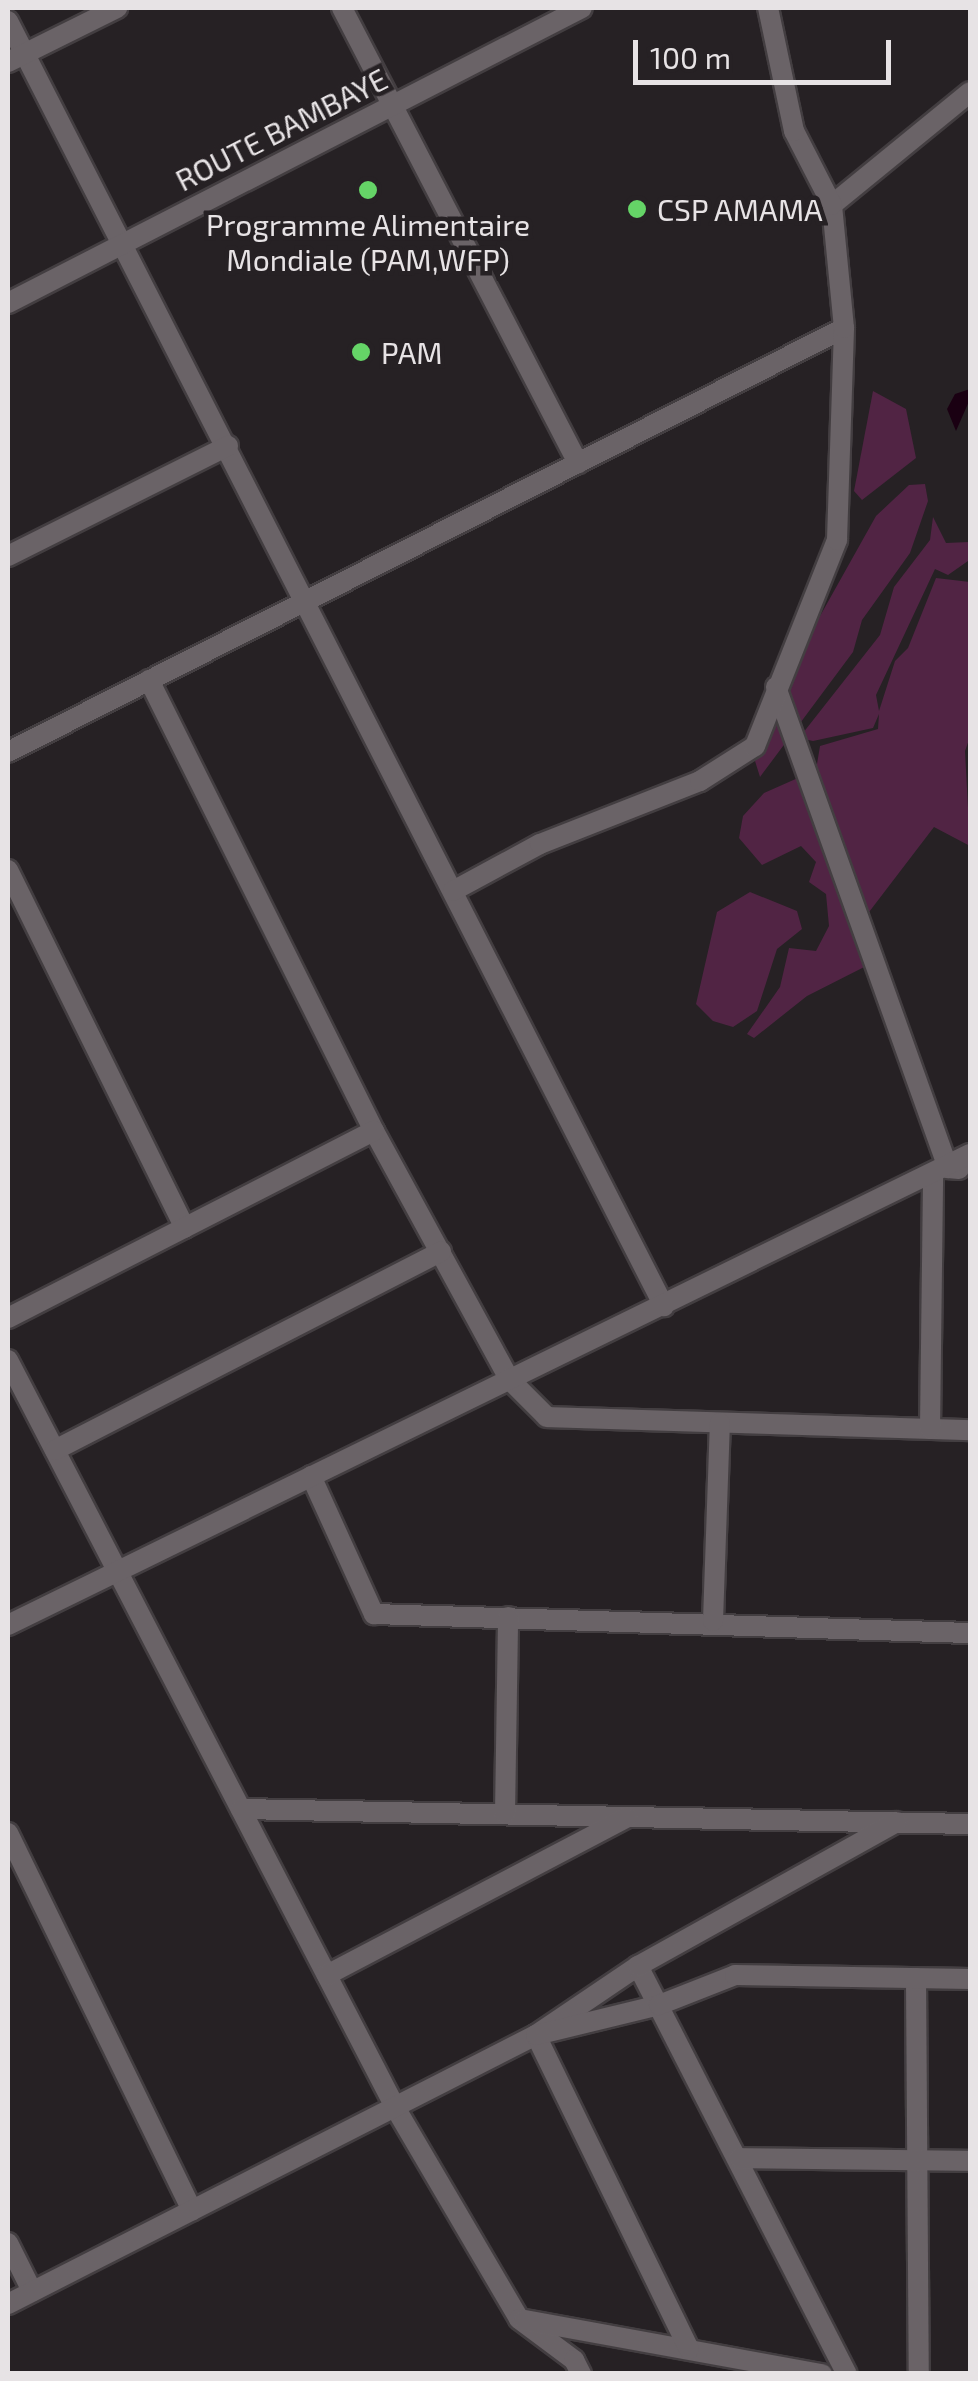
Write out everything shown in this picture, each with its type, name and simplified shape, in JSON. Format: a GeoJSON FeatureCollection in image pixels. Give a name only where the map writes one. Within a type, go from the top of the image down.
{"type":"FeatureCollection","features":[{"type":"Feature","properties":{"kind":"street"},"geometry":{"type":"LineString","coordinates":[[16,58],[117,8]]}},
{"type":"Feature","properties":{"kind":"street"},"geometry":{"type":"LineString","coordinates":[[342,8],[578,463]]}},
{"type":"Feature","properties":{"kind":"street","name":"ROUTE BAMBAYE"},"geometry":{"type":"LineString","coordinates":[[8,303],[582,8]]}},
{"type":"Feature","properties":{"kind":"street"},"geometry":{"type":"LineString","coordinates":[[453,891],[540,844],[700,781],[755,746],[837,540],[844,328],[832,205],[794,132],[768,8]]}},
{"type":"Feature","properties":{"kind":"street"},"geometry":{"type":"LineString","coordinates":[[8,21],[16,58],[124,243],[664,1306]]}},
{"type":"Feature","properties":{"kind":"street"},"geometry":{"type":"LineString","coordinates":[[832,205],[970,92]]}},
{"type":"Feature","properties":{"kind":"street"},"geometry":{"type":"LineString","coordinates":[[8,752],[844,328]]}},
{"type":"Feature","properties":{"kind":"street"},"geometry":{"type":"LineString","coordinates":[[8,556],[228,446]]}},
{"type":"Feature","properties":{"kind":"street"},"geometry":{"type":"LineString","coordinates":[[150,680],[374,1131],[510,1380],[547,1417],[970,1430]]}},
{"type":"Feature","properties":{"kind":"street"},"geometry":{"type":"LineString","coordinates":[[776,687],[941,1172],[930,1429]]}},
{"type":"Feature","properties":{"kind":"street"},"geometry":{"type":"LineString","coordinates":[[8,870],[184,1228]]}},
{"type":"Feature","properties":{"kind":"street"},"geometry":{"type":"LineString","coordinates":[[8,1318],[374,1131]]}},
{"type":"Feature","properties":{"kind":"street"},"geometry":{"type":"LineString","coordinates":[[8,1625],[941,1172],[970,1154]]}},
{"type":"Feature","properties":{"kind":"street"},"geometry":{"type":"LineString","coordinates":[[941,1172],[970,1169]]}},
{"type":"Feature","properties":{"kind":"street"},"geometry":{"type":"LineString","coordinates":[[54,1450],[441,1252]]}},
{"type":"Feature","properties":{"kind":"street"},"geometry":{"type":"LineString","coordinates":[[8,1360],[396,2109],[519,2319],[574,2360],[581,2374]]}},
{"type":"Feature","properties":{"kind":"street"},"geometry":{"type":"LineString","coordinates":[[713,1621],[720,1422]]}},
{"type":"Feature","properties":{"kind":"street"},"geometry":{"type":"LineString","coordinates":[[311,1476],[374,1614],[713,1621],[970,1633]]}},
{"type":"Feature","properties":{"kind":"street"},"geometry":{"type":"LineString","coordinates":[[504,1814],[508,1617]]}},
{"type":"Feature","properties":{"kind":"street"},"geometry":{"type":"LineString","coordinates":[[241,1809],[970,1824]]}},
{"type":"Feature","properties":{"kind":"street"},"geometry":{"type":"LineString","coordinates":[[327,1975],[629,1817]]}},
{"type":"Feature","properties":{"kind":"street"},"geometry":{"type":"LineString","coordinates":[[8,2304],[396,2109],[536,2034],[638,1966],[897,1822]]}},
{"type":"Feature","properties":{"kind":"street"},"geometry":{"type":"LineString","coordinates":[[10,1844],[192,2211]]}},
{"type":"Feature","properties":{"kind":"street"},"geometry":{"type":"LineString","coordinates":[[638,1966],[846,2374]]}},
{"type":"Feature","properties":{"kind":"street"},"geometry":{"type":"LineString","coordinates":[[536,2034],[658,2005],[735,1975],[970,1979]]}},
{"type":"Feature","properties":{"kind":"street"},"geometry":{"type":"LineString","coordinates":[[916,1978],[919,2374]]}},
{"type":"Feature","properties":{"kind":"street"},"geometry":{"type":"LineString","coordinates":[[536,2034],[689,2348]]}},
{"type":"Feature","properties":{"kind":"street"},"geometry":{"type":"LineString","coordinates":[[739,2158],[970,2161]]}},
{"type":"Feature","properties":{"kind":"street"},"geometry":{"type":"LineString","coordinates":[[8,2243],[32,2291]]}},
{"type":"Feature","properties":{"kind":"street"},"geometry":{"type":"LineString","coordinates":[[519,2319],[822,2374]]}},
{"type":"Feature","properties":{"kind":"shaded area"},"geometry":{"type":"Polygon","coordinates":[[[970,389],[970,399],[956,431],[947,409],[955,394],[970,389]]]}},
{"type":"Feature","properties":{"kind":"shaded area"},"geometry":{"type":"Polygon","coordinates":[[[873,391],[906,409],[916,458],[862,500],[854,491],[873,391]]]}},
{"type":"Feature","properties":{"kind":"shaded area"},"geometry":{"type":"Polygon","coordinates":[[[925,484],[928,501],[910,553],[862,620],[853,652],[760,777],[755,761],[773,700],[876,516],[909,485],[925,484]]]}},
{"type":"Feature","properties":{"kind":"shaded area"},"geometry":{"type":"Polygon","coordinates":[[[933,517],[946,543],[969,542],[968,561],[948,575],[935,569],[876,695],[879,711],[895,661],[908,648],[936,578],[970,582],[970,737],[965,751],[970,846],[934,827],[866,916],[878,960],[807,996],[754,1038],[747,1034],[780,987],[789,948],[816,951],[829,926],[826,894],[809,882],[816,862],[801,846],[762,865],[739,838],[743,816],[764,793],[816,770],[820,746],[878,729],[879,714],[873,728],[813,741],[799,738],[880,635],[894,587],[930,540],[933,517]]]}},
{"type":"Feature","properties":{"kind":"shaded area"},"geometry":{"type":"Polygon","coordinates":[[[750,892],[797,911],[802,929],[777,949],[757,1011],[733,1027],[713,1021],[696,1004],[717,912],[750,892]]]}},
{"type":"Feature","properties":{"kind":"place","name":"Programme Alimentaire Mondiale (PAM,WFP)"},"geometry":{"type":"Point","coordinates":[368,190]}},
{"type":"Feature","properties":{"kind":"place","name":"CSP AMAMA"},"geometry":{"type":"Point","coordinates":[637,209]}},
{"type":"Feature","properties":{"kind":"place","name":"PAM"},"geometry":{"type":"Point","coordinates":[361,352]}}]}
